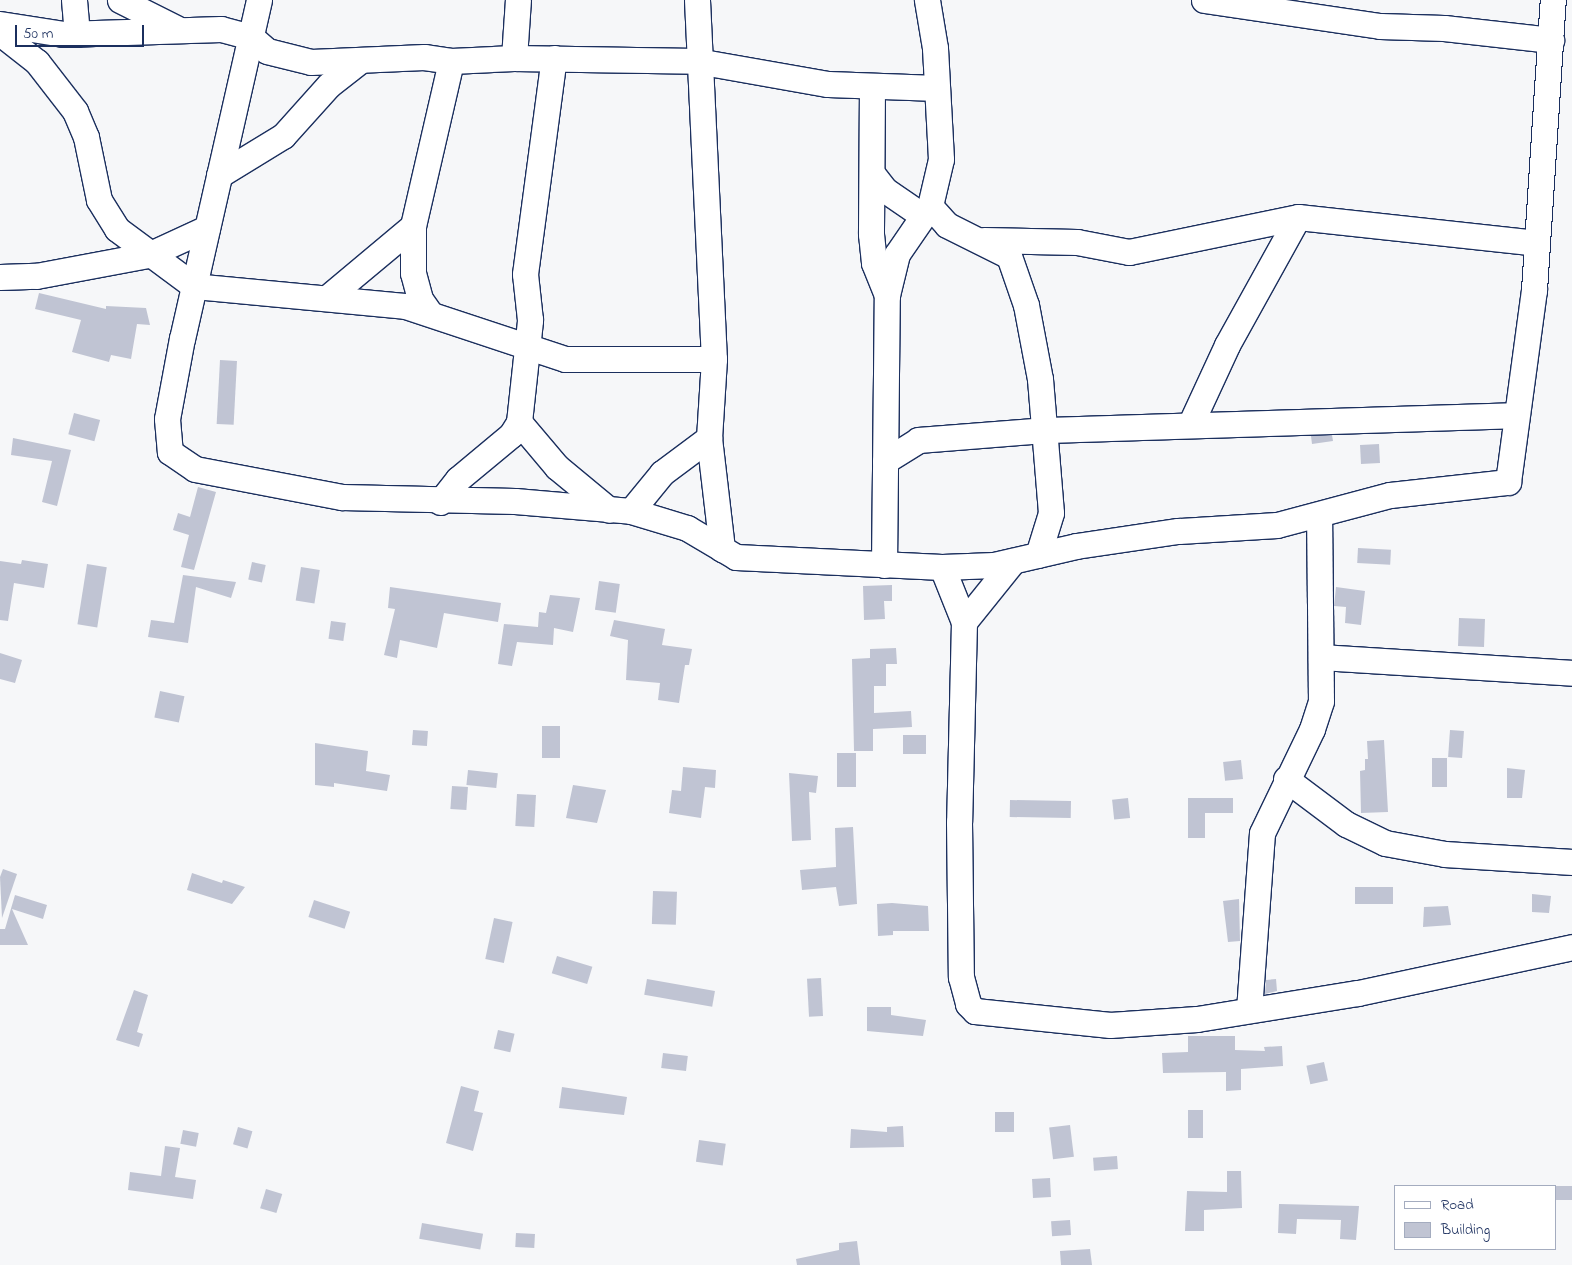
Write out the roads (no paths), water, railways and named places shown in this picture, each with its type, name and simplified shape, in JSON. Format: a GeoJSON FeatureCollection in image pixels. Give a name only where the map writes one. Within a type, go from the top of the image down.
{"type":"FeatureCollection","features":[{"type":"Feature","properties":{"kind":"street"},"geometry":{"type":"LineString","coordinates":[[74,0],[77,34]]}},
{"type":"Feature","properties":{"kind":"street"},"geometry":{"type":"LineString","coordinates":[[120,0],[179,30]]}},
{"type":"Feature","properties":{"kind":"street"},"geometry":{"type":"LineString","coordinates":[[259,0],[194,286],[167,419],[170,452],[195,469],[342,497],[440,502],[515,501],[620,511],[687,528],[736,557],[942,567],[1013,561],[1076,546],[1178,531],[1277,525],[1390,495],[1508,482],[1536,243],[1553,0]]}},
{"type":"Feature","properties":{"kind":"street"},"geometry":{"type":"LineString","coordinates":[[514,58],[518,0]]}},
{"type":"Feature","properties":{"kind":"street"},"geometry":{"type":"LineString","coordinates":[[697,0],[697,61],[714,359],[710,438],[722,549]]}},
{"type":"Feature","properties":{"kind":"street"},"geometry":{"type":"LineString","coordinates":[[884,565],[887,295],[897,254],[926,211],[941,159],[937,88],[927,0]]}},
{"type":"Feature","properties":{"kind":"street"},"geometry":{"type":"LineString","coordinates":[[1204,0],[1380,26],[1444,28],[1551,40]]}},
{"type":"Feature","properties":{"kind":"street"},"geometry":{"type":"LineString","coordinates":[[0,24],[77,34],[221,29],[251,37],[266,50],[310,62],[424,57],[451,61],[514,58],[697,61],[828,84],[937,88]]}},
{"type":"Feature","properties":{"kind":"street"},"geometry":{"type":"LineString","coordinates":[[0,34],[37,62],[75,111],[86,137],[99,200],[117,229],[148,255],[194,286],[328,297],[430,312],[526,347],[566,359],[714,359]]}},
{"type":"Feature","properties":{"kind":"street"},"geometry":{"type":"LineString","coordinates":[[440,502],[458,479],[511,435],[519,422],[530,320],[525,274],[554,58]]}},
{"type":"Feature","properties":{"kind":"street"},"geometry":{"type":"LineString","coordinates":[[219,175],[283,136],[329,85],[360,61]]}},
{"type":"Feature","properties":{"kind":"street"},"geometry":{"type":"LineString","coordinates":[[430,312],[420,299],[413,273],[413,226],[451,61]]}},
{"type":"Feature","properties":{"kind":"street"},"geometry":{"type":"LineString","coordinates":[[872,86],[874,176],[871,192],[874,262],[887,295]]}},
{"type":"Feature","properties":{"kind":"street"},"geometry":{"type":"LineString","coordinates":[[874,176],[885,190],[947,224],[984,240],[1009,256],[1026,305],[1044,430],[1051,513],[1038,555]]}},
{"type":"Feature","properties":{"kind":"street"},"geometry":{"type":"LineString","coordinates":[[984,240],[1077,242],[1130,252],[1298,217],[1536,243]]}},
{"type":"Feature","properties":{"kind":"street"},"geometry":{"type":"LineString","coordinates":[[1191,423],[1227,345],[1298,217]]}},
{"type":"Feature","properties":{"kind":"street"},"geometry":{"type":"LineString","coordinates":[[328,297],[413,226]]}},
{"type":"Feature","properties":{"kind":"street"},"geometry":{"type":"LineString","coordinates":[[0,277],[36,276],[148,255],[207,228]]}},
{"type":"Feature","properties":{"kind":"street"},"geometry":{"type":"LineString","coordinates":[[885,427],[918,440],[1044,430],[1191,423],[1516,415]]}},
{"type":"Feature","properties":{"kind":"street"},"geometry":{"type":"LineString","coordinates":[[519,422],[558,467],[620,511]]}},
{"type":"Feature","properties":{"kind":"street"},"geometry":{"type":"LineString","coordinates":[[620,511],[662,473],[710,438]]}},
{"type":"Feature","properties":{"kind":"street"},"geometry":{"type":"LineString","coordinates":[[885,461],[918,440]]}},
{"type":"Feature","properties":{"kind":"street"},"geometry":{"type":"LineString","coordinates":[[1051,513],[1076,546]]}},
{"type":"Feature","properties":{"kind":"street"},"geometry":{"type":"LineString","coordinates":[[1249,1010],[1262,832],[1312,728],[1321,701],[1319,515]]}},
{"type":"Feature","properties":{"kind":"street"},"geometry":{"type":"LineString","coordinates":[[964,622],[1013,561]]}},
{"type":"Feature","properties":{"kind":"street"},"geometry":{"type":"LineString","coordinates":[[942,567],[964,622],[959,822],[962,977],[968,1004],[982,1012],[1110,1025],[1197,1020],[1358,993],[1572,947]]}},
{"type":"Feature","properties":{"kind":"street"},"geometry":{"type":"LineString","coordinates":[[1321,657],[1572,673]]}},
{"type":"Feature","properties":{"kind":"street"},"geometry":{"type":"LineString","coordinates":[[1286,779],[1346,824],[1385,843],[1445,854],[1572,862]]}}]}
